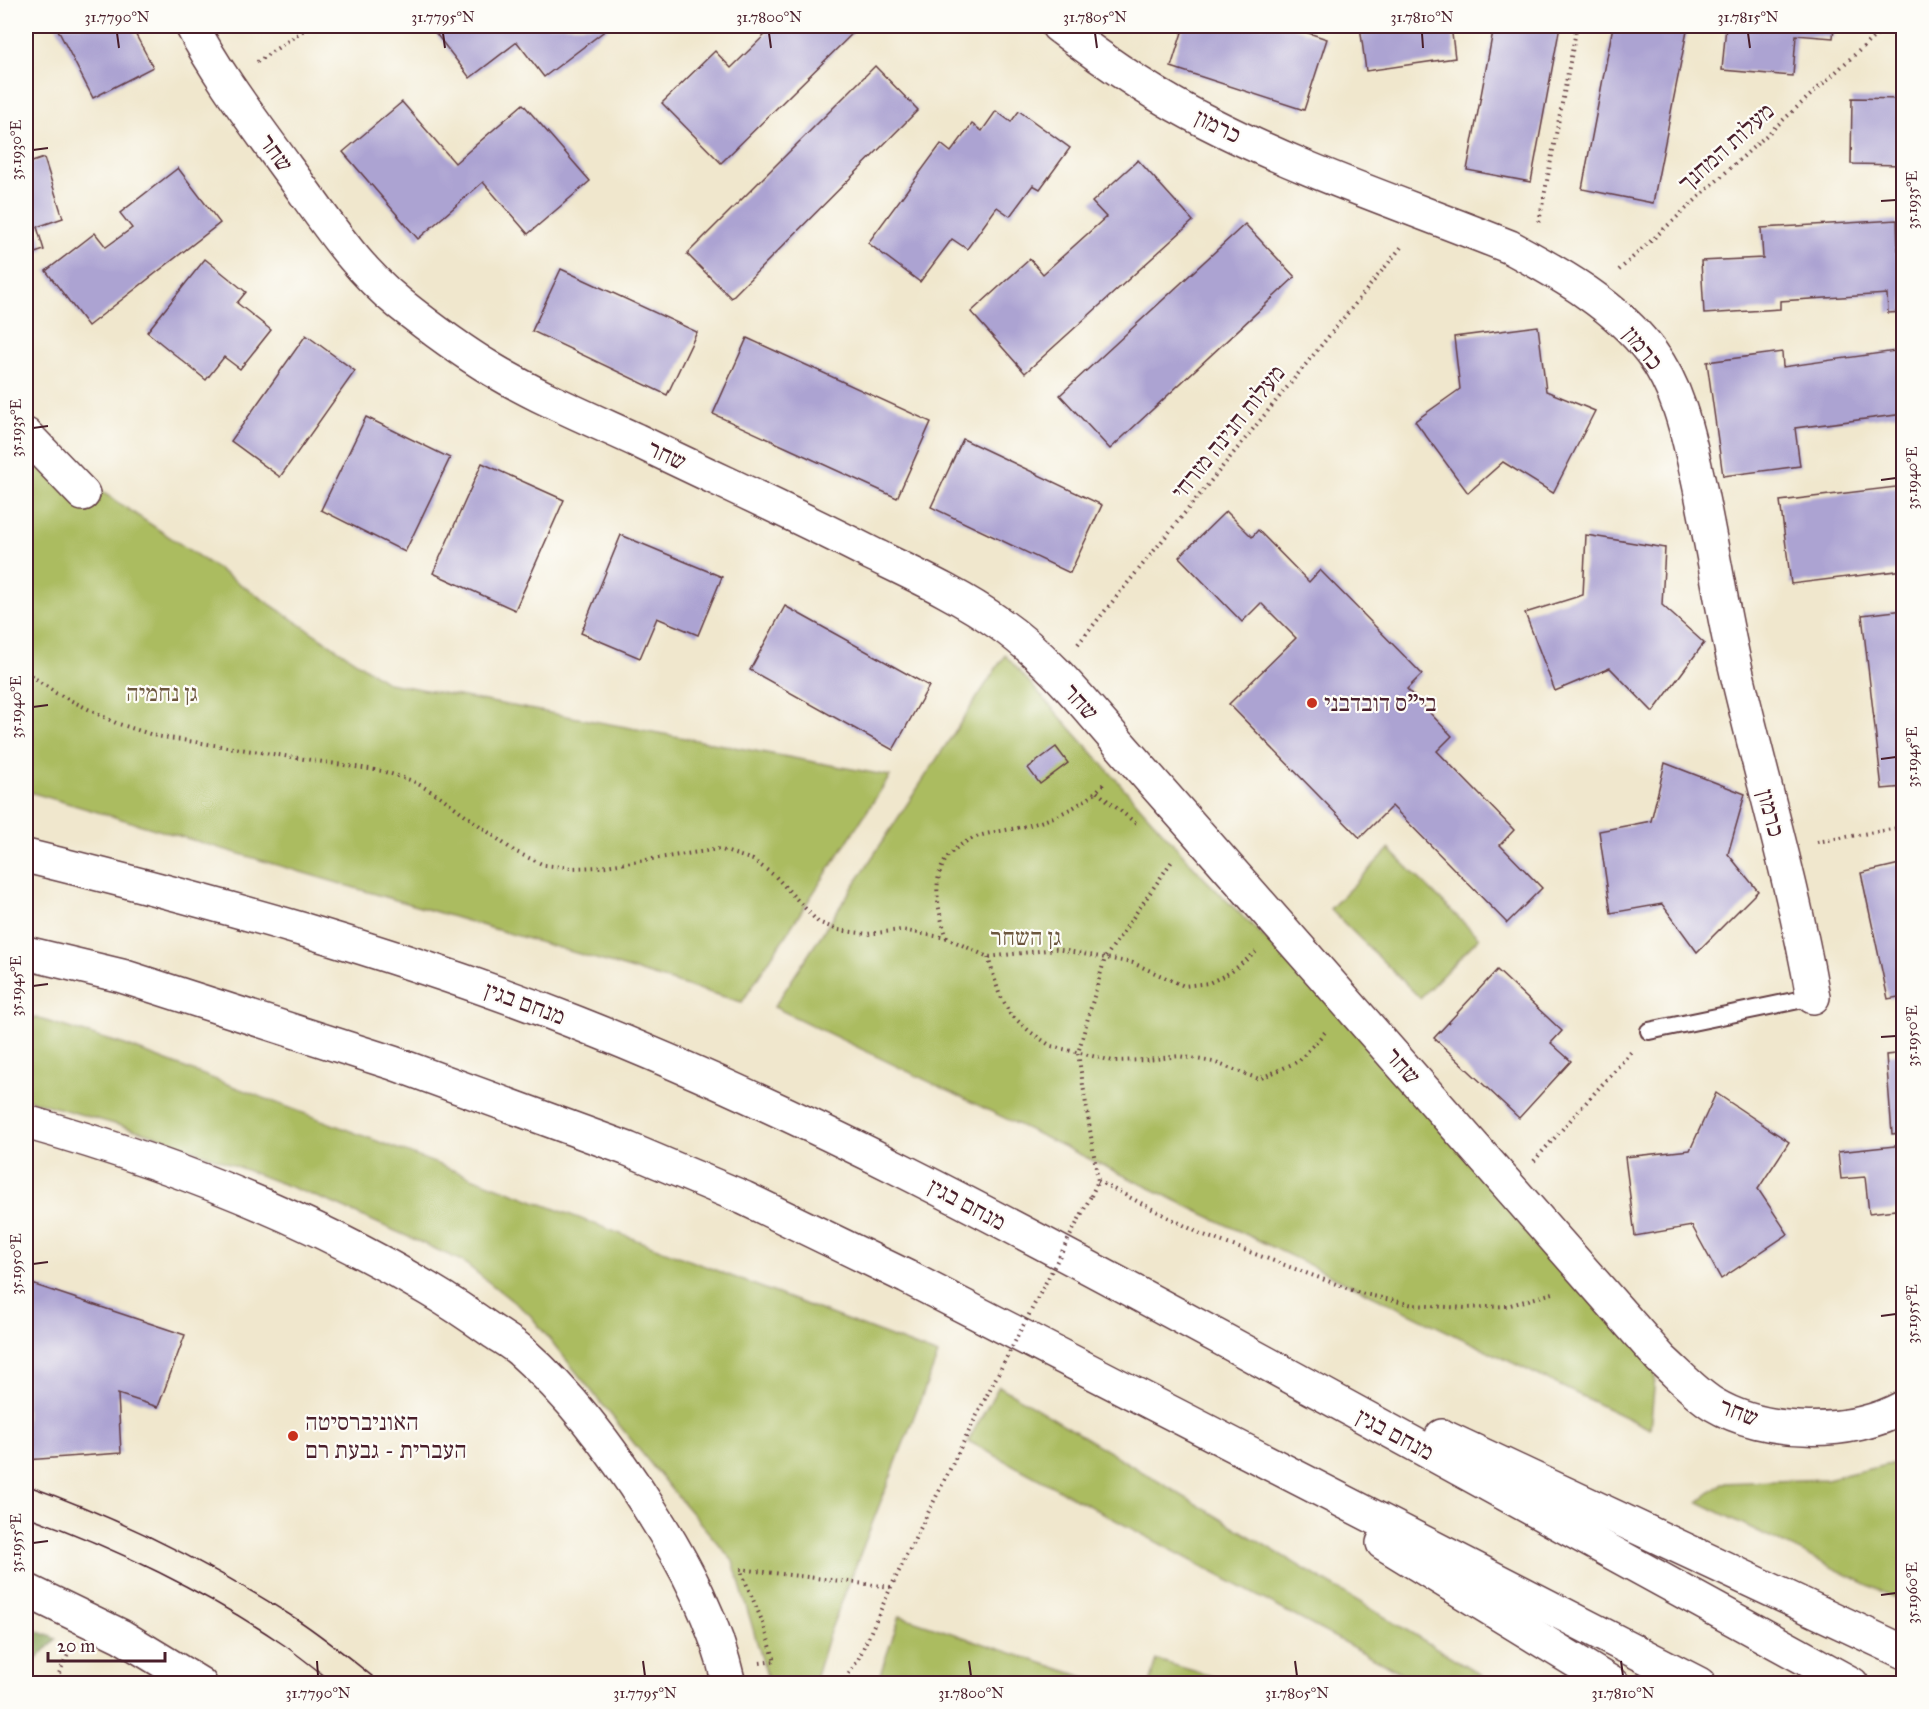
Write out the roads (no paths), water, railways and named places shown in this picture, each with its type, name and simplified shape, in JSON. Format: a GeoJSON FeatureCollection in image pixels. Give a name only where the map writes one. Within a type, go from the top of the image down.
{"type":"FeatureCollection","features":[{"type":"Feature","properties":{"kind":"main road","name":"שחר"},"geometry":{"type":"LineString","coordinates":[[192,26],[226,82],[335,235],[368,274],[397,302],[448,340],[496,372],[825,530],[959,599],[997,621],[1018,637],[1055,672],[1195,828],[1661,1359],[1713,1404],[1756,1422],[1802,1428],[1862,1424],[1904,1407]]}},
{"type":"Feature","properties":{"kind":"main road","name":"כרמון"},"geometry":{"type":"LineString","coordinates":[[1058,26],[1111,66],[1206,122],[1298,164],[1429,214],[1510,247],[1532,259],[1573,282],[1617,316],[1651,352],[1674,390],[1685,423],[1709,529],[1732,653],[1781,849],[1813,997]]}},
{"type":"Feature","properties":{"kind":"main road"},"geometry":{"type":"LineString","coordinates":[[26,435],[83,494]]}},
{"type":"Feature","properties":{"kind":"main road","name":"מנחם בגין"},"geometry":{"type":"LineString","coordinates":[[26,856],[180,894],[321,933],[459,978],[579,1023],[713,1080],[906,1172],[1125,1287],[1852,1683]]}},
{"type":"Feature","properties":{"kind":"main road"},"geometry":{"type":"LineString","coordinates":[[26,953],[122,976],[404,1066],[628,1149],[744,1198],[908,1277],[1699,1683]]}},
{"type":"Feature","properties":{"kind":"main road"},"geometry":{"type":"LineString","coordinates":[[26,1122],[87,1139],[209,1184],[309,1225],[386,1264],[453,1304],[522,1351],[572,1403],[624,1468],[669,1538],[704,1605],[727,1675]]}},
{"type":"Feature","properties":{"kind":"main road"},"geometry":{"type":"LineString","coordinates":[[1125,1287],[1904,1652]]}},
{"type":"Feature","properties":{"kind":"main road"},"geometry":{"type":"LineString","coordinates":[[1148,1399],[1613,1683]]}},
{"type":"Feature","properties":{"kind":"main road"},"geometry":{"type":"LineString","coordinates":[[26,1590],[121,1636],[200,1683]]}},
{"type":"Feature","properties":{"kind":"lane"},"geometry":{"type":"LineString","coordinates":[[1649,1031],[1813,997]]}},
{"type":"Feature","properties":{"kind":"tram line"},"geometry":{"type":"LineString","coordinates":[[26,1485],[131,1528],[233,1580],[309,1627],[382,1684]]}},
{"type":"Feature","properties":{"kind":"tram line"},"geometry":{"type":"LineString","coordinates":[[26,1516],[125,1556],[192,1589],[284,1645],[335,1684]]}},
{"type":"Feature","properties":{"kind":"place","name":"בי\"ס דובדבני"},"geometry":{"type":"Point","coordinates":[1312,703]}},
{"type":"Feature","properties":{"kind":"place","name":"האוניברסיטה העברית - גבעת רם"},"geometry":{"type":"Point","coordinates":[293,1436]}},
{"type":"Feature","properties":{"kind":"park label","name":"גן נחמיה"},"geometry":{"type":"Point","coordinates":[162,693]}},
{"type":"Feature","properties":{"kind":"park label","name":"גן השחר"},"geometry":{"type":"Point","coordinates":[1026,937]}}]}
